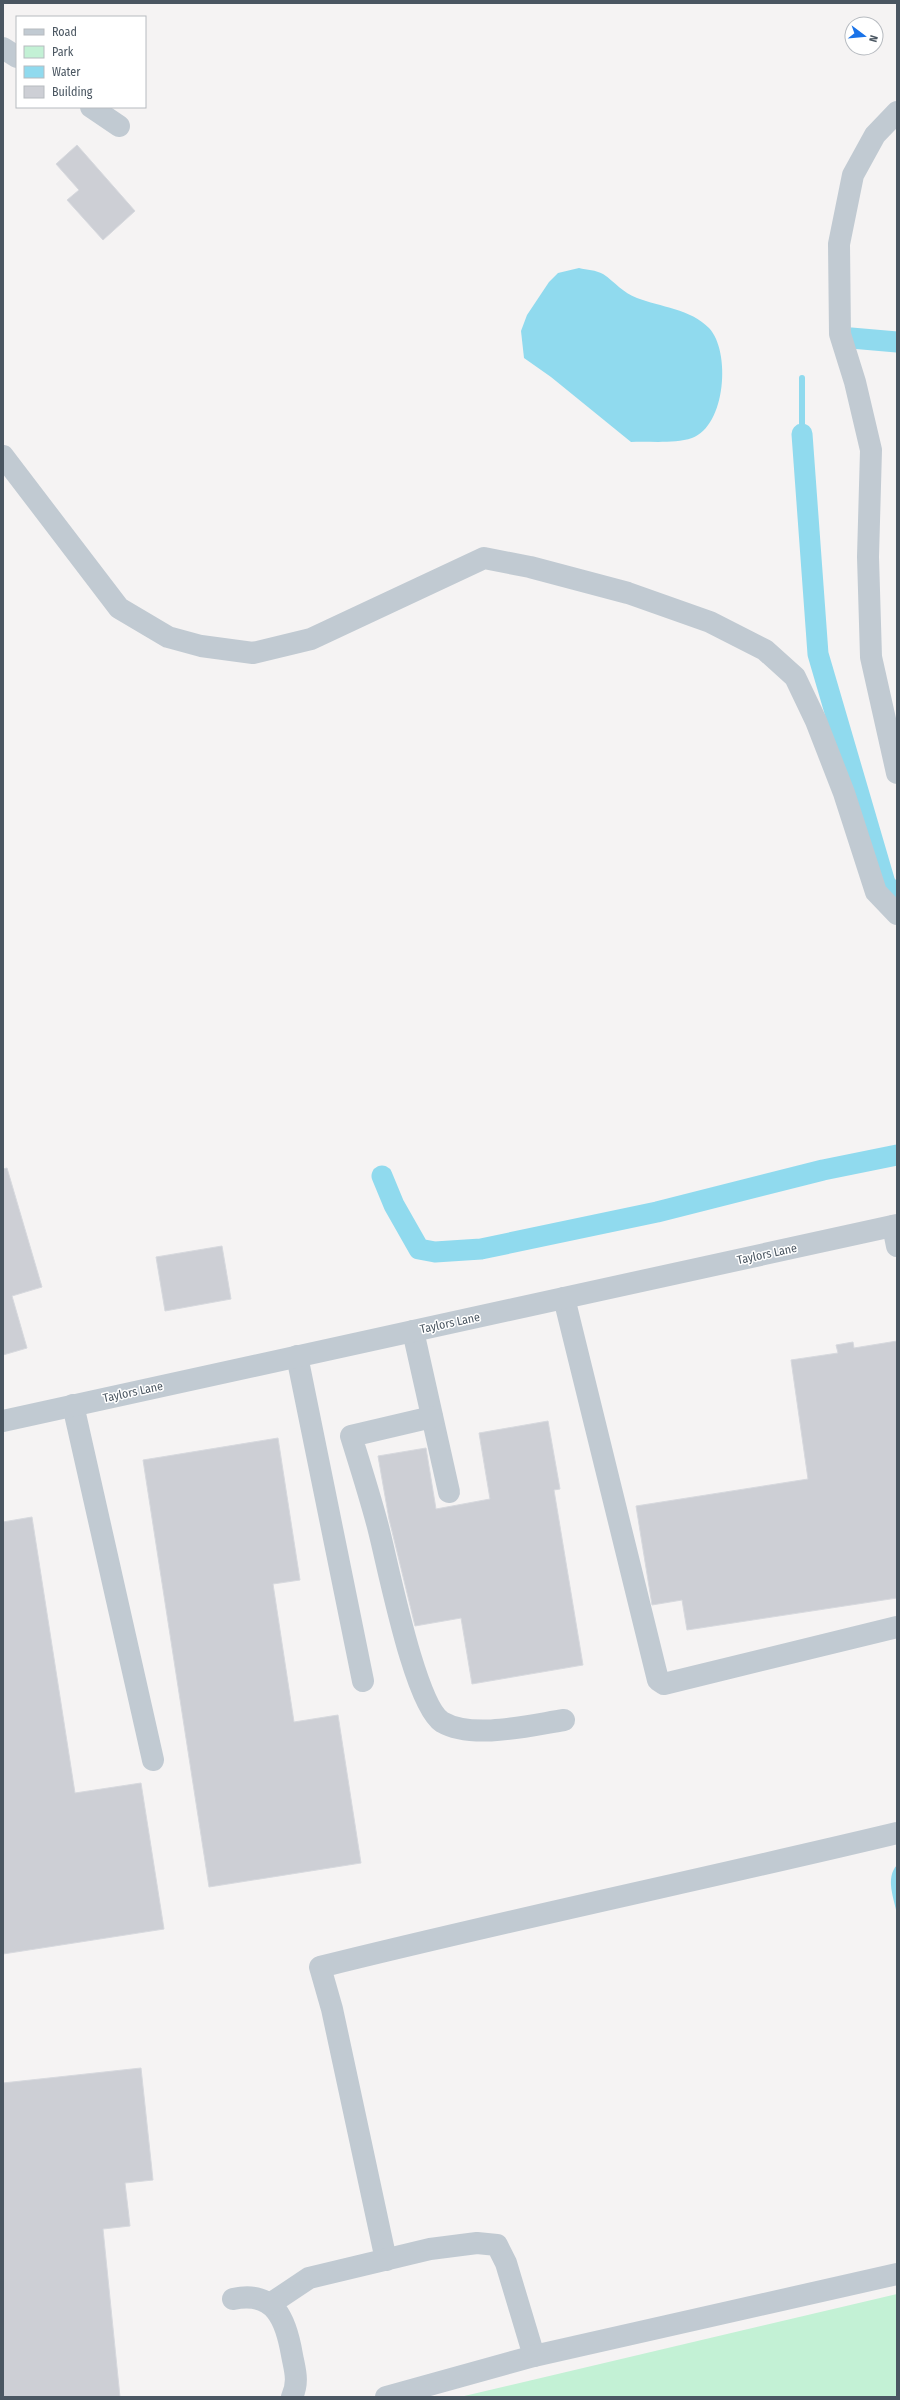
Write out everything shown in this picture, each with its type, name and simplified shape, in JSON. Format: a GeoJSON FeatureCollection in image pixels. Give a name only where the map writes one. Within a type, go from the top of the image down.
{"type":"FeatureCollection","features":[{"type":"Feature","properties":{"kind":"street"},"geometry":{"type":"LineString","coordinates":[[3,48],[16,56]]}},
{"type":"Feature","properties":{"kind":"street"},"geometry":{"type":"LineString","coordinates":[[92,108],[119,126]]}},
{"type":"Feature","properties":{"kind":"street"},"geometry":{"type":"LineString","coordinates":[[897,112],[875,135],[853,175],[839,244],[840,334],[856,382],[871,450],[868,557],[871,657],[897,773]]}},
{"type":"Feature","properties":{"kind":"street"},"geometry":{"type":"LineString","coordinates":[[3,456],[119,608],[168,637],[201,646],[253,653],[311,639],[484,558],[530,567],[628,593],[710,622],[764,650],[795,677],[816,721],[844,793],[876,892],[897,914]]}},
{"type":"Feature","properties":{"kind":"street","name":"Taylors Lane"},"geometry":{"type":"LineString","coordinates":[[3,1421],[564,1298],[896,1233]]}},
{"type":"Feature","properties":{"kind":"street"},"geometry":{"type":"LineString","coordinates":[[564,1298],[658,1680],[664,1684],[897,1627]]}},
{"type":"Feature","properties":{"kind":"street"},"geometry":{"type":"LineString","coordinates":[[413,1331],[449,1492]]}},
{"type":"Feature","properties":{"kind":"street"},"geometry":{"type":"LineString","coordinates":[[298,1356],[362,1681]]}},
{"type":"Feature","properties":{"kind":"street"},"geometry":{"type":"LineString","coordinates":[[73,1405],[153,1760]]}},
{"type":"Feature","properties":{"kind":"street"},"geometry":{"type":"LineString","coordinates":[[432,1417],[351,1436],[377,1523],[409,1655],[431,1707],[442,1722],[466,1729],[499,1731],[564,1720]]}},
{"type":"Feature","properties":{"kind":"street"},"geometry":{"type":"LineString","coordinates":[[386,2260],[332,2009],[320,1967],[480,1927],[733,1872],[897,1833]]}},
{"type":"Feature","properties":{"kind":"street"},"geometry":{"type":"LineString","coordinates":[[270,2304],[309,2278],[430,2249],[477,2244],[497,2245],[506,2263],[534,2356]]}},
{"type":"Feature","properties":{"kind":"street"},"geometry":{"type":"LineString","coordinates":[[386,2397],[534,2356],[897,2274]]}},
{"type":"Feature","properties":{"kind":"street"},"geometry":{"type":"LineString","coordinates":[[233,2299],[248,2296],[270,2304],[281,2314],[289,2339],[297,2393]]}},
{"type":"Feature","properties":{"kind":"green space"},"geometry":{"type":"Polygon","coordinates":[[[897,2294],[897,2397],[460,2397],[897,2294]]]}},
{"type":"Feature","properties":{"kind":"water"},"geometry":{"type":"Polygon","coordinates":[[[579,268],[603,274],[632,296],[675,309],[702,322],[709,328],[716,339],[720,353],[722,387],[718,404],[712,419],[703,431],[692,438],[685,440],[631,442],[551,377],[524,358],[521,331],[527,315],[549,282],[558,273],[579,268]]]}},
{"type":"Feature","properties":{"kind":"water"},"geometry":{"type":"Polygon","coordinates":[[[897,1865],[897,1914],[891,1882],[893,1870],[897,1865]]]}},
{"type":"Feature","properties":{"kind":"building"},"geometry":{"type":"Polygon","coordinates":[[[77,145],[135,211],[103,240],[67,200],[79,190],[56,164],[77,145]]]}},
{"type":"Feature","properties":{"kind":"building"},"geometry":{"type":"Polygon","coordinates":[[[7,1168],[42,1287],[12,1296],[27,1348],[3,1355],[3,1169],[7,1168]]]}},
{"type":"Feature","properties":{"kind":"building"},"geometry":{"type":"Polygon","coordinates":[[[222,1246],[231,1299],[165,1311],[156,1257],[222,1246]]]}},
{"type":"Feature","properties":{"kind":"building"},"geometry":{"type":"Polygon","coordinates":[[[897,1341],[897,1598],[687,1630],[682,1600],[652,1605],[636,1506],[808,1479],[791,1360],[838,1353],[836,1345],[853,1342],[854,1348],[897,1341]]]}},
{"type":"Feature","properties":{"kind":"building"},"geometry":{"type":"Polygon","coordinates":[[[548,1421],[560,1489],[554,1490],[583,1665],[472,1684],[461,1618],[415,1626],[389,1519],[378,1456],[426,1448],[436,1509],[490,1499],[479,1433],[548,1421]]]}},
{"type":"Feature","properties":{"kind":"building"},"geometry":{"type":"Polygon","coordinates":[[[278,1438],[300,1580],[273,1584],[294,1722],[338,1715],[361,1863],[209,1887],[143,1460],[278,1438]]]}},
{"type":"Feature","properties":{"kind":"building"},"geometry":{"type":"Polygon","coordinates":[[[32,1517],[75,1793],[141,1783],[164,1929],[3,1954],[3,1522],[32,1517]]]}},
{"type":"Feature","properties":{"kind":"building"},"geometry":{"type":"Polygon","coordinates":[[[141,2068],[153,2180],[125,2183],[130,2226],[103,2229],[120,2397],[3,2397],[3,2083],[141,2068]]]}},
{"type":"Feature","properties":{"kind":"waterway"},"geometry":{"type":"LineString","coordinates":[[851,338],[897,342]]}},
{"type":"Feature","properties":{"kind":"waterway"},"geometry":{"type":"LineString","coordinates":[[802,378],[802,434]]}},
{"type":"Feature","properties":{"kind":"waterway"},"geometry":{"type":"LineString","coordinates":[[802,434],[818,654],[885,883],[897,899]]}},
{"type":"Feature","properties":{"kind":"waterway"},"geometry":{"type":"LineString","coordinates":[[382,1176],[394,1205],[419,1249],[435,1252],[481,1249],[657,1212],[823,1170],[897,1155]]}}]}
